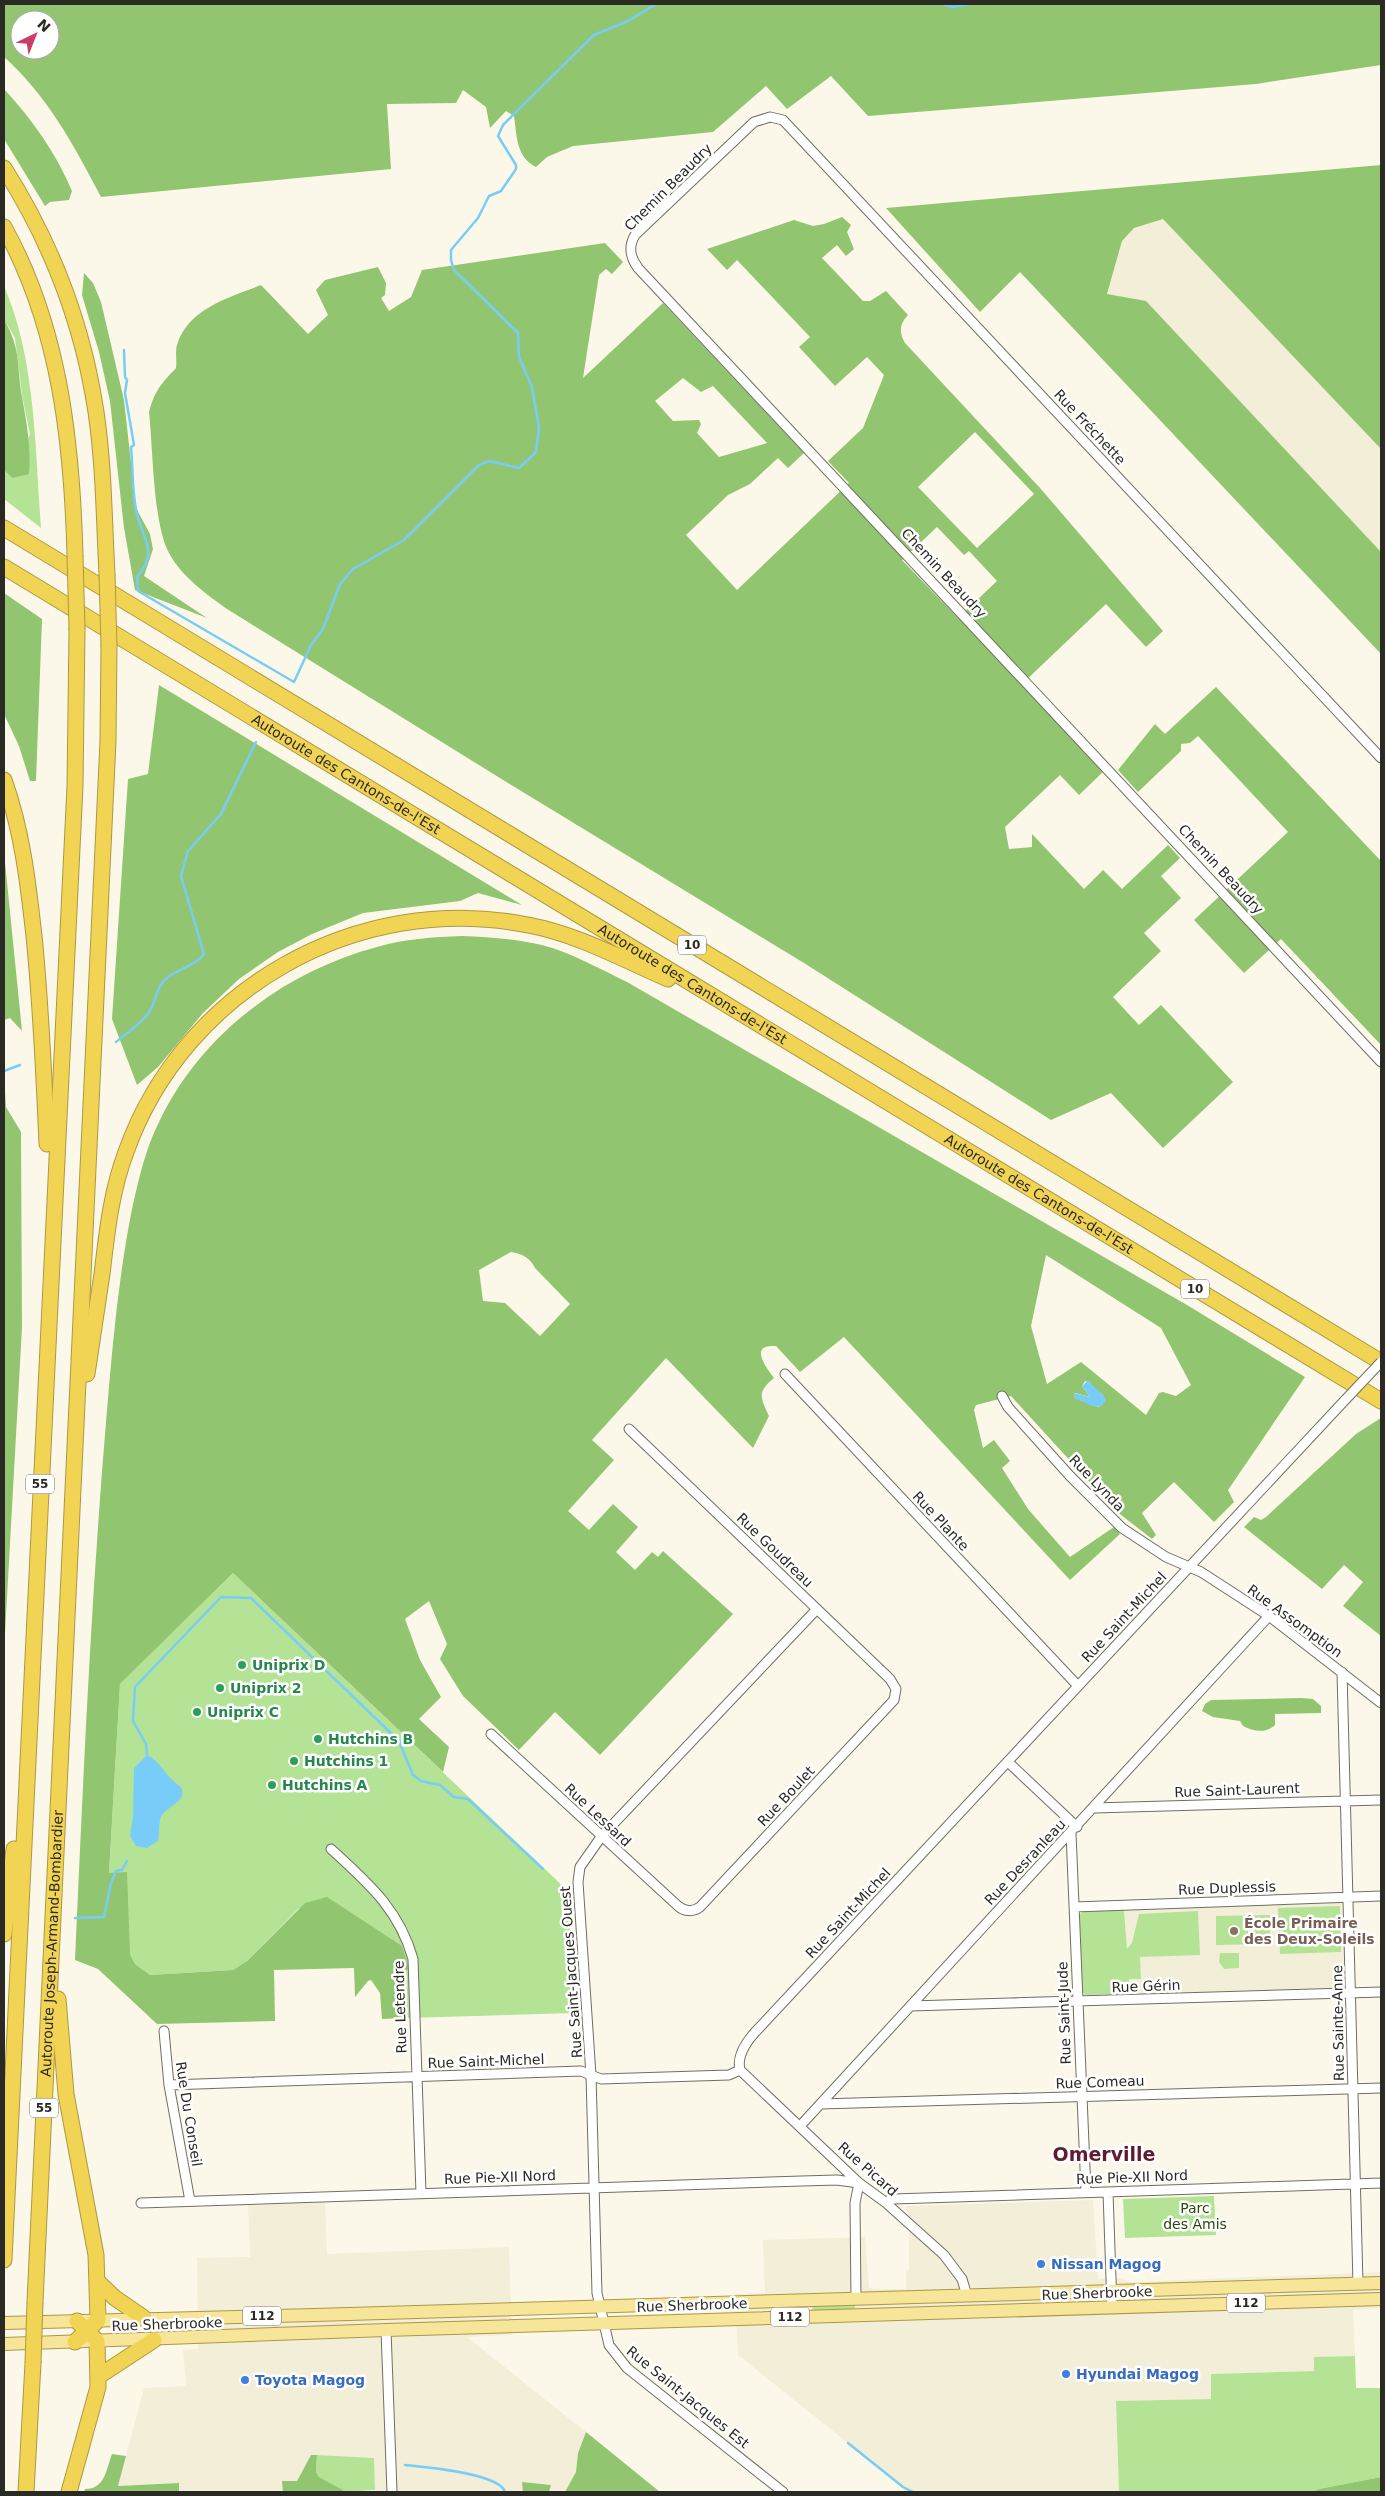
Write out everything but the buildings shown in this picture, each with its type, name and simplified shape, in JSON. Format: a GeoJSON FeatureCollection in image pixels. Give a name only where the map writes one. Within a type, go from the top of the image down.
{"type":"FeatureCollection","features":[{"type":"Feature","properties":{"kind":"highway"},"geometry":{"type":"LineString","coordinates":[[4,168],[28,208],[50,253],[68,302],[84,356],[94,404],[100,450],[107,574],[109,647],[108,751],[75,1455]]}},
{"type":"Feature","properties":{"kind":"highway"},"geometry":{"type":"LineString","coordinates":[[4,227],[22,263],[37,302],[56,368],[69,455],[75,556],[77,630],[75,786],[51,1238]]}},
{"type":"Feature","properties":{"kind":"highway","name":"10"},"geometry":{"type":"LineString","coordinates":[[4,528],[1381,1362]]}},
{"type":"Feature","properties":{"kind":"highway","name":"Autoroute des Cantons-de-l'Est"},"geometry":{"type":"LineString","coordinates":[[4,567],[1381,1401]]}},
{"type":"Feature","properties":{"kind":"highway"},"geometry":{"type":"LineString","coordinates":[[4,780],[22,847],[36,959],[44,1066],[51,1238]]}},
{"type":"Feature","properties":{"kind":"highway"},"geometry":{"type":"LineString","coordinates":[[75,1455],[110,1209],[129,1143],[150,1098],[183,1050],[213,1017],[256,981],[313,949],[366,930],[412,921],[471,918],[520,923],[560,932],[716,999]]}},
{"type":"Feature","properties":{"kind":"highway","name":"55"},"geometry":{"type":"LineString","coordinates":[[4,2260],[51,1238]]}},
{"type":"Feature","properties":{"kind":"highway","name":"Autoroute Joseph-Armand-Bombardier"},"geometry":{"type":"LineString","coordinates":[[26,2492],[75,1455]]}},
{"type":"Feature","properties":{"kind":"highway"},"geometry":{"type":"LineString","coordinates":[[4,1934],[29,1731]]}},
{"type":"Feature","properties":{"kind":"highway"},"geometry":{"type":"LineString","coordinates":[[53,1915],[62,2065],[95,2244],[99,2282],[98,2320],[75,2342]]}},
{"type":"Feature","properties":{"kind":"highway"},"geometry":{"type":"LineString","coordinates":[[99,2282],[115,2298],[144,2318]]}},
{"type":"Feature","properties":{"kind":"highway"},"geometry":{"type":"LineString","coordinates":[[70,2492],[93,2409],[99,2376],[87,2331]]}},
{"type":"Feature","properties":{"kind":"highway"},"geometry":{"type":"LineString","coordinates":[[99,2376],[154,2340]]}},
{"type":"Feature","properties":{"kind":"main road","name":"Rue Sherbrooke"},"geometry":{"type":"LineString","coordinates":[[98,2320],[315,2316],[1381,2283]]}},
{"type":"Feature","properties":{"kind":"main road","name":"Rue Sherbrooke"},"geometry":{"type":"LineString","coordinates":[[4,2323],[154,2340],[603,2322],[1381,2299]]}},
{"type":"Feature","properties":{"kind":"main road"},"geometry":{"type":"LineString","coordinates":[[4,2344],[75,2342]]}},
{"type":"Feature","properties":{"kind":"street","name":"Rue Fréchette"},"geometry":{"type":"LineString","coordinates":[[776,117],[790,125],[1381,758]]}},
{"type":"Feature","properties":{"kind":"street","name":"Chemin Beaudry"},"geometry":{"type":"LineString","coordinates":[[776,117],[764,118],[754,122],[640,230],[630,248],[634,262],[1381,1062]]}},
{"type":"Feature","properties":{"kind":"street","name":"Rue Saint-Michel"},"geometry":{"type":"LineString","coordinates":[[169,2085],[581,2071],[601,2080],[720,2076],[733,2074],[740,2070],[741,2056],[754,2032],[1381,1362]]}},
{"type":"Feature","properties":{"kind":"street","name":"Rue Plante"},"geometry":{"type":"LineString","coordinates":[[785,1374],[1078,1686]]}},
{"type":"Feature","properties":{"kind":"street","name":"Rue Lynda"},"geometry":{"type":"LineString","coordinates":[[1002,1396],[1021,1422],[1110,1518],[1142,1543],[1189,1568]]}},
{"type":"Feature","properties":{"kind":"street","name":"Rue Goudreau"},"geometry":{"type":"LineString","coordinates":[[629,1430],[890,1679],[896,1692]]}},
{"type":"Feature","properties":{"kind":"street","name":"Rue Assomption"},"geometry":{"type":"LineString","coordinates":[[1189,1568],[1205,1574],[1269,1616],[1381,1703]]}},
{"type":"Feature","properties":{"kind":"street","name":"Rue Saint-Jacques Ouest"},"geometry":{"type":"LineString","coordinates":[[600,2306],[591,2075],[578,1882],[580,1867],[601,1837],[817,1609]]}},
{"type":"Feature","properties":{"kind":"street","name":"Rue Desranleau"},"geometry":{"type":"LineString","coordinates":[[800,2125],[1074,1830],[1269,1616]]}},
{"type":"Feature","properties":{"kind":"street","name":"Rue Sainte-Anne"},"geometry":{"type":"LineString","coordinates":[[1342,1672],[1358,2284]]}},
{"type":"Feature","properties":{"kind":"street","name":"Rue Boulet"},"geometry":{"type":"LineString","coordinates":[[689,1911],[700,1907],[892,1703],[896,1692]]}},
{"type":"Feature","properties":{"kind":"street","name":"Rue Lessard"},"geometry":{"type":"LineString","coordinates":[[491,1734],[601,1837],[682,1909],[689,1911]]}},
{"type":"Feature","properties":{"kind":"street"},"geometry":{"type":"LineString","coordinates":[[1008,1762],[1074,1830]]}},
{"type":"Feature","properties":{"kind":"street","name":"Rue Saint-Laurent"},"geometry":{"type":"LineString","coordinates":[[1094,1808],[1381,1800]]}},
{"type":"Feature","properties":{"kind":"street","name":"Rue Saint-Jude"},"geometry":{"type":"LineString","coordinates":[[1074,1830],[1074,1908],[1086,2192]]}},
{"type":"Feature","properties":{"kind":"street","name":"Rue Letendre"},"geometry":{"type":"LineString","coordinates":[[331,1849],[384,1900],[400,1923],[412,1953],[415,1969],[416,2077],[421,2194]]}},
{"type":"Feature","properties":{"kind":"street","name":"Rue Duplessis"},"geometry":{"type":"LineString","coordinates":[[1074,1908],[1381,1896]]}},
{"type":"Feature","properties":{"kind":"street","name":"Rue Gérin"},"geometry":{"type":"LineString","coordinates":[[911,2006],[1381,1992]]}},
{"type":"Feature","properties":{"kind":"street","name":"Rue Du Conseil"},"geometry":{"type":"LineString","coordinates":[[164,2032],[169,2085],[190,2201]]}},
{"type":"Feature","properties":{"kind":"street","name":"Rue Picard"},"geometry":{"type":"LineString","coordinates":[[740,2070],[859,2183],[885,2202],[951,2261],[964,2283],[966,2296]]}},
{"type":"Feature","properties":{"kind":"street","name":"Rue Comeau"},"geometry":{"type":"LineString","coordinates":[[820,2104],[1381,2088]]}},
{"type":"Feature","properties":{"kind":"street","name":"Rue Pie-XII Nord"},"geometry":{"type":"LineString","coordinates":[[141,2203],[827,2180],[859,2183]]}},
{"type":"Feature","properties":{"kind":"street"},"geometry":{"type":"LineString","coordinates":[[856,2299],[855,2203],[859,2183]]}},
{"type":"Feature","properties":{"kind":"street","name":"Rue Pie-XII Nord"},"geometry":{"type":"LineString","coordinates":[[885,2202],[893,2199],[1381,2183]]}},
{"type":"Feature","properties":{"kind":"street"},"geometry":{"type":"LineString","coordinates":[[1108,2192],[1112,2307]]}},
{"type":"Feature","properties":{"kind":"street","name":"Rue Saint-Jacques Est"},"geometry":{"type":"LineString","coordinates":[[600,2306],[610,2348],[624,2365],[783,2492]]}},
{"type":"Feature","properties":{"kind":"street"},"geometry":{"type":"LineString","coordinates":[[386,2330],[392,2492]]}},
{"type":"Feature","properties":{"kind":"shaded area"},"geometry":{"type":"Polygon","coordinates":[[[1163,219],[1381,449],[1381,552],[1146,302],[1107,295],[1122,241],[1134,228],[1163,219]]]}},
{"type":"Feature","properties":{"kind":"shaded area","name":"École Primaire des Deux-Soleils"},"geometry":{"type":"Polygon","coordinates":[[[1339,1902],[1342,1906],[1344,1983],[1340,1988],[1130,1994],[1124,1910],[1339,1902]]]}},
{"type":"Feature","properties":{"kind":"shaded area"},"geometry":{"type":"Polygon","coordinates":[[[1093,2200],[1098,2279],[1120,2278],[1130,2282],[1381,2272],[1381,2308],[1353,2310],[1355,2356],[1314,2357],[1314,2371],[1211,2374],[1211,2399],[1116,2401],[1119,2492],[909,2492],[738,2355],[735,2294],[765,2293],[763,2240],[865,2237],[869,2287],[873,2289],[906,2289],[906,2271],[909,2269],[909,2215],[906,2210],[907,2206],[1093,2200]]]}},
{"type":"Feature","properties":{"kind":"shaded area"},"geometry":{"type":"Polygon","coordinates":[[[325,2202],[327,2254],[509,2247],[512,2335],[467,2337],[586,2432],[578,2453],[576,2472],[565,2492],[549,2492],[550,2485],[523,2482],[523,2492],[381,2492],[375,2490],[374,2458],[317,2455],[311,2455],[297,2481],[283,2482],[283,2492],[179,2492],[178,2483],[118,2486],[144,2388],[186,2386],[183,2350],[198,2349],[197,2258],[250,2257],[248,2205],[325,2202]]]}},
{"type":"Feature","properties":{"kind":"green space"},"geometry":{"type":"Polygon","coordinates":[[[4,4],[1381,4],[1381,65],[1256,84],[868,116],[831,76],[787,109],[766,86],[713,132],[573,146],[547,157],[536,167],[529,163],[521,152],[514,116],[506,111],[490,128],[486,107],[463,90],[456,103],[387,104],[391,169],[101,197],[59,122],[34,88],[4,57],[4,4]]]}},
{"type":"Feature","properties":{"kind":"green space"},"geometry":{"type":"Polygon","coordinates":[[[4,89],[34,124],[59,163],[72,191],[69,200],[50,202],[45,206],[4,139],[4,89]]]}},
{"type":"Feature","properties":{"kind":"green space"},"geometry":{"type":"Polygon","coordinates":[[[1381,165],[1381,449],[1163,219],[1134,228],[1122,241],[1107,294],[1146,301],[1381,552],[1381,654],[1020,272],[980,312],[886,208],[1381,165]]]}},
{"type":"Feature","properties":{"kind":"green space"},"geometry":{"type":"Polygon","coordinates":[[[842,217],[851,225],[847,232],[854,249],[846,256],[837,245],[822,258],[863,301],[870,301],[886,291],[908,315],[901,329],[905,343],[1040,488],[1163,631],[1146,647],[1106,604],[1022,684],[1104,771],[1079,795],[1060,775],[1005,827],[1009,849],[1032,847],[1032,834],[1084,889],[1103,870],[1122,889],[1168,845],[1180,858],[1161,876],[1181,898],[1144,933],[1161,951],[1113,997],[1139,1025],[1161,1005],[1233,1082],[1163,1148],[1111,1093],[1051,1120],[804,963],[227,609],[202,591],[180,570],[169,553],[164,540],[157,505],[149,412],[159,388],[176,368],[176,347],[183,332],[201,313],[224,300],[261,285],[308,334],[328,315],[316,290],[325,280],[378,267],[386,283],[385,295],[381,298],[389,311],[411,297],[422,270],[605,243],[623,262],[612,274],[606,269],[599,275],[583,378],[663,303],[804,453],[788,468],[778,458],[750,484],[728,495],[686,535],[737,590],[849,483],[828,461],[863,428],[884,375],[867,357],[835,386],[799,347],[810,337],[737,260],[727,270],[707,249],[794,220],[813,226],[842,217]],[[683,378],[655,401],[673,421],[699,420],[701,424],[697,433],[719,457],[767,443],[713,386],[701,392],[683,378]],[[975,432],[918,487],[977,548],[1034,494],[975,432]],[[937,527],[902,560],[958,618],[997,581],[969,551],[964,555],[937,527]]]}},
{"type":"Feature","properties":{"kind":"green space"},"geometry":{"type":"Polygon","coordinates":[[[84,273],[93,283],[101,302],[124,400],[136,508],[150,534],[153,549],[144,576],[207,618],[135,590],[124,528],[110,401],[99,352],[82,295],[84,273]]]}},
{"type":"Feature","properties":{"kind":"green space"},"geometry":{"type":"Polygon","coordinates":[[[4,286],[15,314],[28,374],[35,436],[41,528],[4,499],[4,470],[12,478],[30,434],[22,395],[15,338],[4,319],[4,286]]]}},
{"type":"Feature","properties":{"kind":"green space"},"geometry":{"type":"Polygon","coordinates":[[[4,319],[14,340],[18,358],[29,445],[29,474],[12,478],[4,470],[4,319]]]}},
{"type":"Feature","properties":{"kind":"green space"},"geometry":{"type":"Polygon","coordinates":[[[4,593],[42,619],[36,781],[30,781],[19,746],[4,714],[4,593]]]}},
{"type":"Feature","properties":{"kind":"green space"},"geometry":{"type":"Polygon","coordinates":[[[159,685],[522,905],[478,893],[460,901],[363,913],[312,934],[278,952],[239,979],[203,1013],[158,1067],[137,1085],[112,1019],[128,779],[148,774],[159,685]]]}},
{"type":"Feature","properties":{"kind":"green space"},"geometry":{"type":"Polygon","coordinates":[[[1216,687],[1381,861],[1381,1045],[1281,939],[1244,973],[1194,920],[1288,832],[1198,736],[1190,743],[1181,744],[1181,751],[1138,792],[1118,770],[1155,724],[1165,734],[1216,687]]]}},
{"type":"Feature","properties":{"kind":"green space"},"geometry":{"type":"Polygon","coordinates":[[[5,862],[22,1031],[10,1018],[4,1020],[5,862]]]}},
{"type":"Feature","properties":{"kind":"green space"},"geometry":{"type":"Polygon","coordinates":[[[462,936],[522,941],[553,948],[627,982],[1187,1305],[1305,1377],[1228,1490],[1234,1502],[1214,1522],[1174,1482],[1142,1513],[1156,1535],[1152,1539],[1116,1511],[1011,1396],[976,1405],[974,1410],[983,1448],[994,1440],[1010,1461],[1002,1468],[1028,1509],[1070,1557],[1114,1527],[1120,1534],[1070,1580],[844,1337],[800,1372],[776,1346],[768,1346],[763,1349],[761,1357],[774,1378],[763,1391],[762,1399],[769,1416],[753,1448],[666,1358],[592,1440],[614,1460],[568,1511],[589,1530],[613,1504],[638,1527],[616,1552],[635,1570],[652,1552],[658,1557],[663,1551],[733,1614],[600,1755],[555,1712],[519,1750],[463,1696],[440,1659],[447,1644],[429,1601],[405,1619],[420,1660],[441,1697],[419,1719],[449,1747],[443,1772],[233,1573],[120,1684],[109,1873],[127,1872],[130,1954],[135,1964],[150,1975],[233,1970],[247,1961],[305,1903],[327,1897],[402,1946],[409,1969],[406,1970],[407,2018],[382,2019],[380,1993],[371,1980],[355,1997],[354,1968],[274,1970],[275,2021],[157,2024],[98,1969],[75,1960],[84,1758],[106,1422],[119,1288],[127,1235],[140,1175],[154,1133],[177,1090],[198,1061],[222,1035],[249,1011],[278,990],[343,958],[398,942],[462,936]],[[511,1252],[479,1270],[483,1301],[505,1303],[540,1336],[570,1304],[528,1259],[523,1255],[511,1252]],[[1046,1255],[1031,1326],[1047,1384],[1081,1362],[1146,1415],[1159,1393],[1163,1392],[1176,1396],[1191,1385],[1161,1328],[1046,1255]],[[1085,1381],[1082,1386],[1090,1397],[1075,1393],[1075,1398],[1099,1407],[1103,1395],[1091,1386],[1090,1382],[1085,1381]]]}},
{"type":"Feature","properties":{"kind":"green space"},"geometry":{"type":"Polygon","coordinates":[[[4,1077],[6,1107],[21,1132],[22,1327],[4,1652],[4,1077]]]}},
{"type":"Feature","properties":{"kind":"green space"},"geometry":{"type":"Polygon","coordinates":[[[1381,1418],[1381,1636],[1343,1606],[1363,1582],[1344,1565],[1322,1589],[1244,1527],[1254,1517],[1261,1520],[1266,1517],[1356,1434],[1381,1418]]]}},
{"type":"Feature","properties":{"kind":"green space"},"geometry":{"type":"Polygon","coordinates":[[[233,1573],[568,1891],[574,2013],[407,2018],[406,1969],[408,1969],[299,1908],[247,1961],[233,1970],[150,1975],[135,1964],[130,1954],[109,1874],[120,1684],[233,1573]]]}},
{"type":"Feature","properties":{"kind":"green space"},"geometry":{"type":"Polygon","coordinates":[[[1313,1699],[1321,1706],[1321,1713],[1275,1714],[1275,1725],[1263,1731],[1243,1726],[1240,1721],[1213,1717],[1202,1711],[1205,1704],[1211,1700],[1313,1699]]]}},
{"type":"Feature","properties":{"kind":"green space"},"geometry":{"type":"Polygon","coordinates":[[[1340,1906],[1341,1952],[1280,1954],[1278,1908],[1340,1906]]]}},
{"type":"Feature","properties":{"kind":"green space"},"geometry":{"type":"Polygon","coordinates":[[[1124,1910],[1127,1949],[1132,1943],[1139,1914],[1198,1911],[1200,1955],[1140,1957],[1141,1979],[1129,1979],[1130,1994],[1085,1995],[1082,1991],[1079,1915],[1084,1911],[1124,1910]]]}},
{"type":"Feature","properties":{"kind":"green space"},"geometry":{"type":"Polygon","coordinates":[[[1270,1915],[1270,1944],[1216,1945],[1216,1916],[1270,1915]]]}},
{"type":"Feature","properties":{"kind":"green space"},"geometry":{"type":"Polygon","coordinates":[[[1220,1953],[1239,1953],[1239,1968],[1224,1969],[1219,1962],[1220,1953]]]}},
{"type":"Feature","properties":{"kind":"green space","name":"Parc des Amis"},"geometry":{"type":"Polygon","coordinates":[[[1214,2196],[1216,2235],[1125,2238],[1123,2199],[1214,2196]]]}},
{"type":"Feature","properties":{"kind":"green space"},"geometry":{"type":"Polygon","coordinates":[[[855,2304],[855,2310],[813,2311],[812,2306],[855,2304]]]}},
{"type":"Feature","properties":{"kind":"green space"},"geometry":{"type":"Polygon","coordinates":[[[1355,2356],[1356,2388],[1381,2388],[1381,2477],[1312,2492],[1119,2492],[1116,2401],[1211,2399],[1211,2374],[1314,2371],[1314,2357],[1355,2356]]]}},
{"type":"Feature","properties":{"kind":"green space"},"geometry":{"type":"Polygon","coordinates":[[[586,2432],[660,2492],[565,2492],[576,2472],[578,2453],[586,2432]]]}},
{"type":"Feature","properties":{"kind":"green space"},"geometry":{"type":"Polygon","coordinates":[[[112,2454],[126,2456],[118,2486],[179,2483],[179,2492],[84,2492],[85,2489],[97,2486],[104,2478],[112,2454]]]}},
{"type":"Feature","properties":{"kind":"green space"},"geometry":{"type":"Polygon","coordinates":[[[311,2455],[317,2455],[316,2472],[319,2477],[343,2490],[341,2492],[283,2492],[282,2481],[297,2481],[311,2455]]]}},
{"type":"Feature","properties":{"kind":"green space"},"geometry":{"type":"Polygon","coordinates":[[[317,2455],[374,2458],[375,2490],[341,2492],[342,2490],[319,2477],[316,2472],[317,2455]]]}},
{"type":"Feature","properties":{"kind":"green space"},"geometry":{"type":"Polygon","coordinates":[[[1381,2477],[1381,2492],[1312,2492],[1319,2489],[1381,2477]]]}},
{"type":"Feature","properties":{"kind":"green space"},"geometry":{"type":"Polygon","coordinates":[[[522,2482],[551,2485],[549,2492],[523,2492],[522,2482]]]}},
{"type":"Feature","properties":{"kind":"water"},"geometry":{"type":"Polygon","coordinates":[[[1088,1380],[1106,1400],[1102,1406],[1095,1407],[1074,1398],[1074,1393],[1090,1397],[1082,1386],[1088,1380]]]}},
{"type":"Feature","properties":{"kind":"water"},"geometry":{"type":"Polygon","coordinates":[[[147,1755],[157,1762],[175,1783],[181,1787],[182,1796],[161,1817],[158,1841],[147,1848],[136,1846],[130,1836],[133,1816],[134,1768],[147,1755]]]}},
{"type":"Feature","properties":{"kind":"waterway"},"geometry":{"type":"LineString","coordinates":[[124,350],[125,377],[127,380],[125,393],[134,445],[131,447],[133,486],[138,519],[148,551],[148,559],[137,577],[138,591],[294,682],[311,645],[323,629],[340,584],[353,569],[404,540],[479,465],[489,461],[519,468],[536,452],[539,428],[532,387],[519,357],[518,333],[454,270],[451,250],[478,218],[489,196],[501,191],[516,169],[516,165],[498,136],[503,125],[594,35],[628,21],[656,4]]}},
{"type":"Feature","properties":{"kind":"waterway"},"geometry":{"type":"LineString","coordinates":[[943,4],[952,7],[970,4]]}},
{"type":"Feature","properties":{"kind":"waterway"},"geometry":{"type":"LineString","coordinates":[[116,1042],[148,1014],[164,981],[192,964],[204,954],[181,876],[188,851],[221,814],[256,742]]}},
{"type":"Feature","properties":{"kind":"waterway"},"geometry":{"type":"LineString","coordinates":[[4,1071],[20,1065]]}},
{"type":"Feature","properties":{"kind":"waterway"},"geometry":{"type":"LineString","coordinates":[[147,1755],[146,1744],[133,1721],[135,1687],[221,1597],[251,1598],[399,1741],[413,1775],[421,1781],[440,1785],[454,1797],[468,1799],[543,1869]]}},
{"type":"Feature","properties":{"kind":"waterway"},"geometry":{"type":"LineString","coordinates":[[75,1918],[104,1917],[111,1883],[116,1871],[122,1870],[127,1861]]}},
{"type":"Feature","properties":{"kind":"waterway"},"geometry":{"type":"LineString","coordinates":[[848,2443],[903,2487],[913,2492]]}},
{"type":"Feature","properties":{"kind":"waterway"},"geometry":{"type":"LineString","coordinates":[[405,2465],[443,2469],[476,2476],[500,2485],[505,2492]]}},
{"type":"Feature","properties":{"kind":"place","name":"Uniprix D"},"geometry":{"type":"Point","coordinates":[242,1665]}},
{"type":"Feature","properties":{"kind":"place","name":"Uniprix 2"},"geometry":{"type":"Point","coordinates":[220,1688]}},
{"type":"Feature","properties":{"kind":"place","name":"Uniprix C"},"geometry":{"type":"Point","coordinates":[197,1712]}},
{"type":"Feature","properties":{"kind":"place","name":"Hutchins B"},"geometry":{"type":"Point","coordinates":[318,1739]}},
{"type":"Feature","properties":{"kind":"place","name":"Hutchins 1"},"geometry":{"type":"Point","coordinates":[294,1761]}},
{"type":"Feature","properties":{"kind":"place","name":"Hutchins A"},"geometry":{"type":"Point","coordinates":[272,1785]}},
{"type":"Feature","properties":{"kind":"place","name":"École Primaire des Deux-Soleils"},"geometry":{"type":"Point","coordinates":[1234,1931]}},
{"type":"Feature","properties":{"kind":"place","name":"Nissan Magog"},"geometry":{"type":"Point","coordinates":[1041,2264]}},
{"type":"Feature","properties":{"kind":"place","name":"Hyundai Magog"},"geometry":{"type":"Point","coordinates":[1066,2374]}},
{"type":"Feature","properties":{"kind":"place","name":"Toyota Magog"},"geometry":{"type":"Point","coordinates":[245,2380]}},
{"type":"Feature","properties":{"kind":"district","name":"Omerville"},"geometry":{"type":"Point","coordinates":[1104,2154]}}]}
